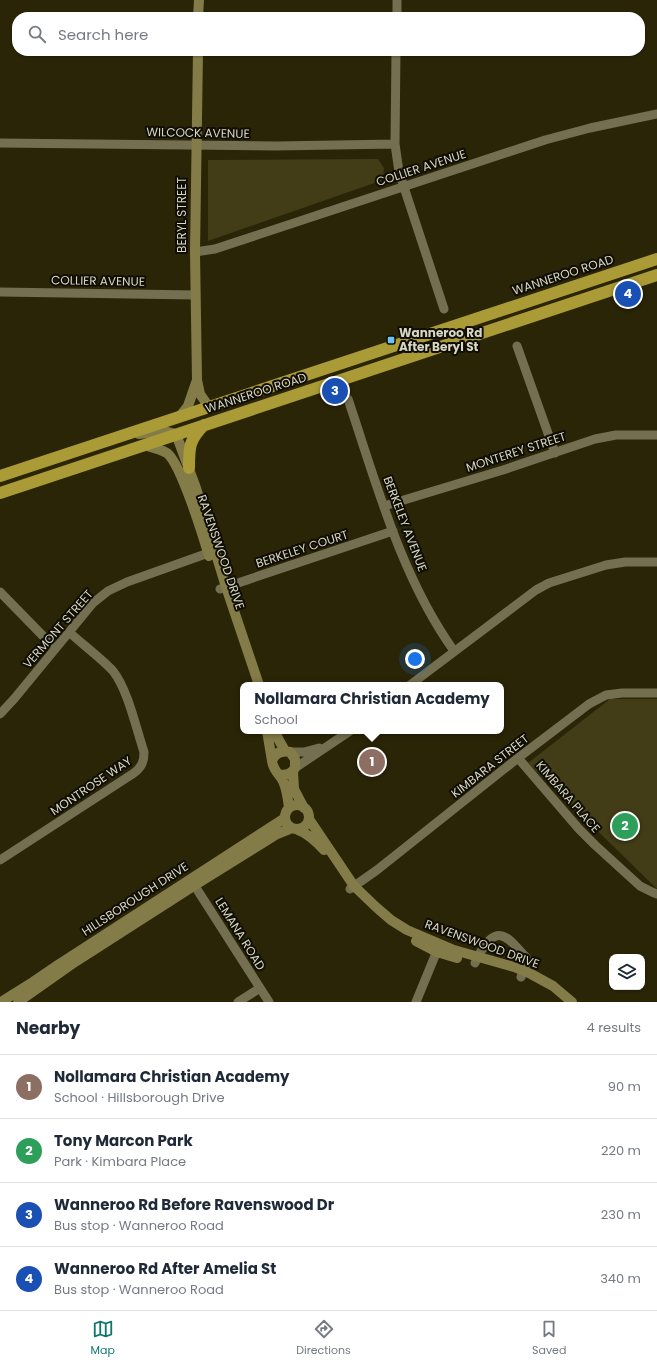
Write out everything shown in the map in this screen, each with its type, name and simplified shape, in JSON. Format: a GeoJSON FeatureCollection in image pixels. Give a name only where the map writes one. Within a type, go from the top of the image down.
{"type":"FeatureCollection","features":[{"type":"Feature","properties":{"kind":"highway","name":"WANNEROO ROAD"},"geometry":{"type":"LineString","coordinates":[[0,476],[657,259]]}},
{"type":"Feature","properties":{"kind":"highway","name":"WANNEROO ROAD"},"geometry":{"type":"LineString","coordinates":[[0,493],[657,275]]}},
{"type":"Feature","properties":{"kind":"highway"},"geometry":{"type":"LineString","coordinates":[[189,468],[192,442],[195,434],[205,424]]}},
{"type":"Feature","properties":{"kind":"street"},"geometry":{"type":"LineString","coordinates":[[198,12],[199,0]]}},
{"type":"Feature","properties":{"kind":"street"},"geometry":{"type":"LineString","coordinates":[[397,0],[397,12]]}},
{"type":"Feature","properties":{"kind":"street","name":"BERYL STREET"},"geometry":{"type":"LineString","coordinates":[[198,56],[195,252],[197,380],[200,394],[209,407]]}},
{"type":"Feature","properties":{"kind":"street"},"geometry":{"type":"LineString","coordinates":[[396,56],[395,144],[399,172],[444,309]]}},
{"type":"Feature","properties":{"kind":"street","name":"COLLIER AVENUE"},"geometry":{"type":"LineString","coordinates":[[195,252],[215,249],[545,140],[590,128],[657,114]]}},
{"type":"Feature","properties":{"kind":"street","name":"WILCOCK AVENUE"},"geometry":{"type":"LineString","coordinates":[[0,144],[196,144],[276,146],[395,144]]}},
{"type":"Feature","properties":{"kind":"street","name":"COLLIER AVENUE"},"geometry":{"type":"LineString","coordinates":[[0,292],[195,295]]}},
{"type":"Feature","properties":{"kind":"street"},"geometry":{"type":"LineString","coordinates":[[517,346],[555,453]]}},
{"type":"Feature","properties":{"kind":"street","name":"BERYL STREET"},"geometry":{"type":"LineString","coordinates":[[180,416],[188,406],[197,380]]}},
{"type":"Feature","properties":{"kind":"street","name":"BERKELEY AVENUE"},"geometry":{"type":"LineString","coordinates":[[348,399],[393,532],[410,576],[454,651]]}},
{"type":"Feature","properties":{"kind":"street"},"geometry":{"type":"LineString","coordinates":[[115,438],[160,431],[168,431],[176,434]]}},
{"type":"Feature","properties":{"kind":"street","name":"RAVENSWOOD DRIVE"},"geometry":{"type":"LineString","coordinates":[[176,434],[204,513],[211,552]]}},
{"type":"Feature","properties":{"kind":"street","name":"MONTEREY STREET"},"geometry":{"type":"LineString","coordinates":[[384,506],[555,453],[595,439],[616,435],[657,435]]}},
{"type":"Feature","properties":{"kind":"street","name":"RAVENSWOOD DRIVE"},"geometry":{"type":"LineString","coordinates":[[144,445],[165,452],[177,467],[211,552],[251,682]]}},
{"type":"Feature","properties":{"kind":"street","name":"BERKELEY COURT"},"geometry":{"type":"LineString","coordinates":[[223,588],[393,532]]}},
{"type":"Feature","properties":{"kind":"street","name":"VERMONT STREET"},"geometry":{"type":"LineString","coordinates":[[0,714],[93,603],[108,591],[127,582],[211,552]]}},
{"type":"Feature","properties":{"kind":"street"},"geometry":{"type":"LineString","coordinates":[[414,682],[536,590],[549,583],[606,565],[625,562],[657,562]]}},
{"type":"Feature","properties":{"kind":"street","name":"RAVENSWOOD DRIVE"},"geometry":{"type":"LineString","coordinates":[[223,588],[258,682]]}},
{"type":"Feature","properties":{"kind":"street"},"geometry":{"type":"LineString","coordinates":[[0,592],[56,648]]}},
{"type":"Feature","properties":{"kind":"street","name":"MONTROSE WAY"},"geometry":{"type":"LineString","coordinates":[[0,860],[134,773],[140,768],[144,760],[144,752],[120,681],[112,671],[69,632]]}},
{"type":"Feature","properties":{"kind":"street","name":"KIMBARA STREET"},"geometry":{"type":"LineString","coordinates":[[352,887],[377,870],[518,758],[589,704],[606,695],[622,693],[657,693]]}},
{"type":"Feature","properties":{"kind":"street"},"geometry":{"type":"LineString","coordinates":[[268,734],[272,766],[286,788],[289,808]]}},
{"type":"Feature","properties":{"kind":"street"},"geometry":{"type":"LineString","coordinates":[[276,734],[287,752],[295,759],[294,789],[308,814],[309,818],[304,826],[294,829],[286,822],[285,814],[289,808],[298,805],[304,808]]}},
{"type":"Feature","properties":{"kind":"street"},"geometry":{"type":"LineString","coordinates":[[278,774],[286,775],[346,734]]}},
{"type":"Feature","properties":{"kind":"street"},"geometry":{"type":"LineString","coordinates":[[272,761],[276,754],[287,752],[304,752],[328,746]]}},
{"type":"Feature","properties":{"kind":"street","name":"KIMBARA PLACE"},"geometry":{"type":"LineString","coordinates":[[518,758],[579,829],[595,845],[640,886],[657,894]]}},
{"type":"Feature","properties":{"kind":"street","name":"HILLSBOROUGH DRIVE"},"geometry":{"type":"LineString","coordinates":[[18,1002],[285,818]]}},
{"type":"Feature","properties":{"kind":"street","name":"RAVENSWOOD DRIVE"},"geometry":{"type":"LineString","coordinates":[[309,818],[352,887]]}},
{"type":"Feature","properties":{"kind":"street","name":"RAVENSWOOD DRIVE"},"geometry":{"type":"LineString","coordinates":[[294,829],[303,832],[318,844],[352,887],[392,920],[407,930],[438,948],[476,960],[514,967],[563,1002]]}},
{"type":"Feature","properties":{"kind":"street","name":"HILLSBOROUGH DRIVE"},"geometry":{"type":"LineString","coordinates":[[1,1002],[193,882],[277,834],[294,829]]}},
{"type":"Feature","properties":{"kind":"street","name":"LEMANA ROAD"},"geometry":{"type":"LineString","coordinates":[[193,882],[269,1002]]}},
{"type":"Feature","properties":{"kind":"street"},"geometry":{"type":"LineString","coordinates":[[476,960],[483,946],[494,936],[501,935],[508,938],[526,958],[527,962],[523,974]]}},
{"type":"Feature","properties":{"kind":"street"},"geometry":{"type":"LineString","coordinates":[[416,1002],[438,948]]}},
{"type":"Feature","properties":{"kind":"street","name":"RAVENSWOOD DRIVE"},"geometry":{"type":"LineString","coordinates":[[523,974],[553,986],[572,1002]]}},
{"type":"Feature","properties":{"kind":"street"},"geometry":{"type":"LineString","coordinates":[[238,1002],[260,988]]}},
{"type":"Feature","properties":{"kind":"shaded area"},"geometry":{"type":"Polygon","coordinates":[[[378,159],[384,168],[383,180],[208,241],[208,160],[378,159]]]}},
{"type":"Feature","properties":{"kind":"shaded area"},"geometry":{"type":"Polygon","coordinates":[[[610,699],[657,699],[657,889],[528,763],[610,699]]]}},
{"type":"Feature","properties":{"kind":"place","name":"Wanneroo Rd After Amelia St"},"geometry":{"type":"Point","coordinates":[628,294]}},
{"type":"Feature","properties":{"kind":"place","name":"Wanneroo Rd After Beryl St"},"geometry":{"type":"Point","coordinates":[391,340]}},
{"type":"Feature","properties":{"kind":"place","name":"Wanneroo Rd Before Ravenswood Dr"},"geometry":{"type":"Point","coordinates":[335,391]}},
{"type":"Feature","properties":{"kind":"place","name":"Nollamara Christian Academy"},"geometry":{"type":"Point","coordinates":[372,762]}},
{"type":"Feature","properties":{"kind":"place","name":"Tony Marcon Park"},"geometry":{"type":"Point","coordinates":[625,826]}}]}
